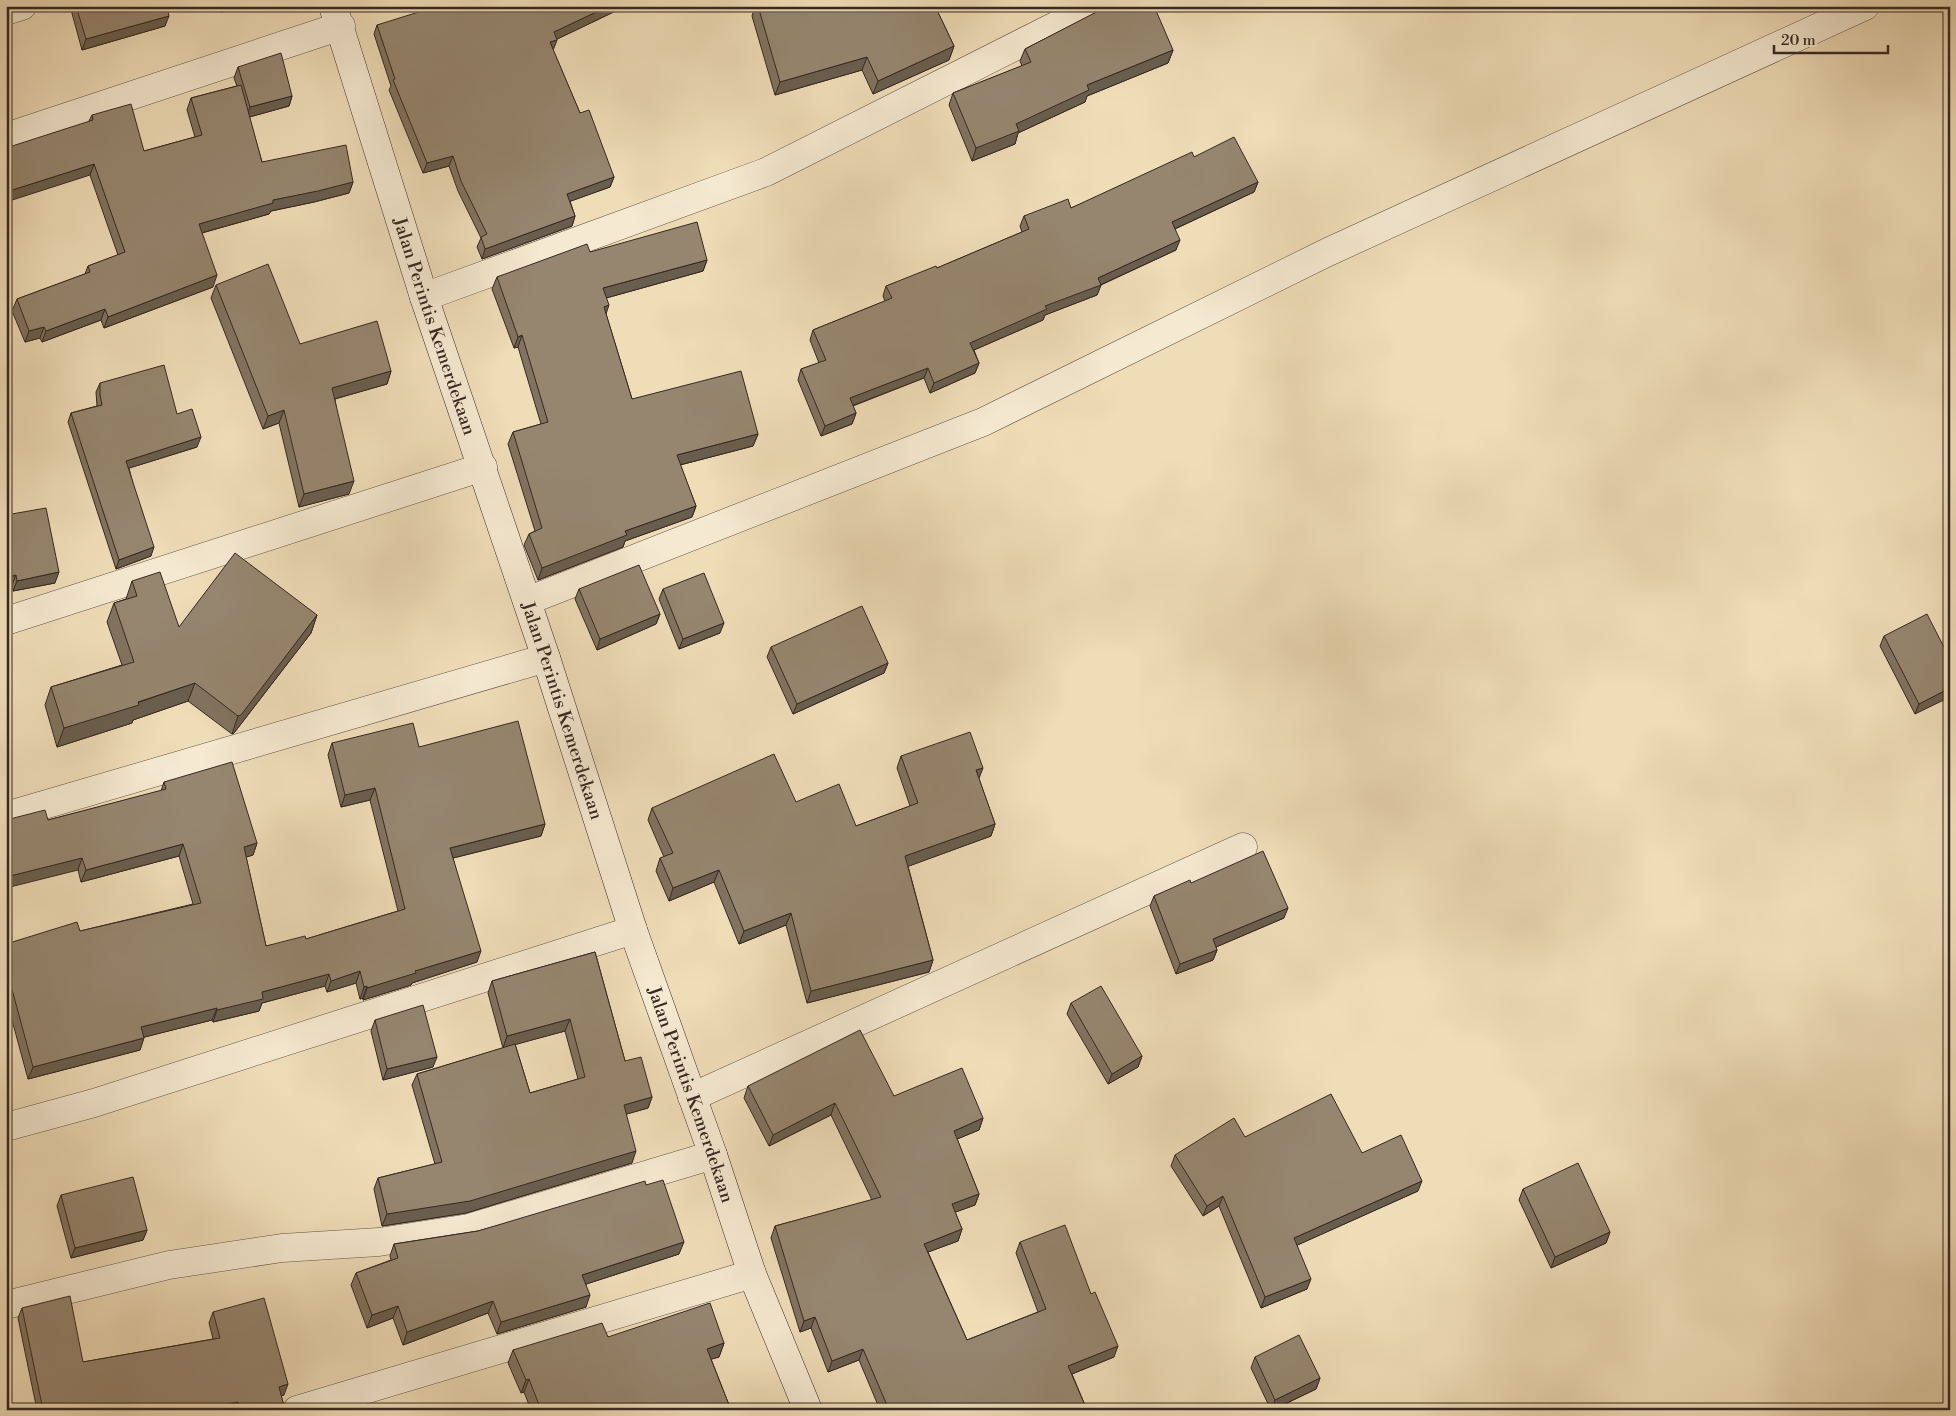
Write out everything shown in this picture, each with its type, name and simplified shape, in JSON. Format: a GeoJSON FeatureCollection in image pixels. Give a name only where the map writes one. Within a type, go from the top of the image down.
{"type":"FeatureCollection","features":[{"type":"Feature","properties":{"kind":"street"},"geometry":{"type":"LineString","coordinates":[[6,11],[22,6]]}},
{"type":"Feature","properties":{"kind":"street"},"geometry":{"type":"LineString","coordinates":[[424,297],[766,172],[1095,6]]}},
{"type":"Feature","properties":{"kind":"street"},"geometry":{"type":"LineString","coordinates":[[527,601],[983,422],[1328,252],[1865,6]]}},
{"type":"Feature","properties":{"kind":"street"},"geometry":{"type":"LineString","coordinates":[[6,137],[337,16]]}},
{"type":"Feature","properties":{"kind":"street","name":"Jalan Perintis Kemerdekaan"},"geometry":{"type":"LineString","coordinates":[[337,16],[424,297],[483,467],[633,930],[714,1155],[752,1274],[804,1409]]}},
{"type":"Feature","properties":{"kind":"street"},"geometry":{"type":"LineString","coordinates":[[6,621],[483,467]]}},
{"type":"Feature","properties":{"kind":"street"},"geometry":{"type":"LineString","coordinates":[[6,816],[546,658]]}},
{"type":"Feature","properties":{"kind":"street"},"geometry":{"type":"LineString","coordinates":[[692,1097],[1243,847]]}},
{"type":"Feature","properties":{"kind":"street"},"geometry":{"type":"LineString","coordinates":[[6,1127],[94,1103],[633,930]]}},
{"type":"Feature","properties":{"kind":"street"},"geometry":{"type":"LineString","coordinates":[[6,1305],[169,1265],[282,1248],[379,1242],[469,1228],[714,1155]]}},
{"type":"Feature","properties":{"kind":"street"},"geometry":{"type":"LineString","coordinates":[[297,1410],[752,1274]]}},
{"type":"Feature","properties":{"kind":"building"},"geometry":{"type":"Polygon","coordinates":[[[76,6],[167,6],[169,16],[86,39],[76,6]]]}},
{"type":"Feature","properties":{"kind":"building"},"geometry":{"type":"Polygon","coordinates":[[[438,6],[609,6],[554,32],[557,40],[550,42],[580,113],[589,110],[614,177],[567,194],[575,216],[485,249],[481,237],[487,234],[461,181],[453,156],[427,163],[393,80],[395,79],[377,25],[438,6]]]}},
{"type":"Feature","properties":{"kind":"building"},"geometry":{"type":"Polygon","coordinates":[[[758,6],[935,6],[954,46],[878,81],[867,57],[780,82],[758,6]]]}},
{"type":"Feature","properties":{"kind":"building"},"geometry":{"type":"Polygon","coordinates":[[[1108,6],[1154,6],[1173,50],[1087,85],[1089,90],[1016,124],[1019,131],[976,148],[953,93],[1031,62],[1025,49],[1108,6]]]}},
{"type":"Feature","properties":{"kind":"building"},"geometry":{"type":"Polygon","coordinates":[[[281,53],[292,96],[250,107],[238,67],[281,53]]]}},
{"type":"Feature","properties":{"kind":"building"},"geometry":{"type":"Polygon","coordinates":[[[241,85],[262,162],[346,145],[353,182],[273,200],[273,203],[199,224],[217,275],[108,317],[105,309],[46,331],[44,327],[29,331],[17,299],[90,272],[88,266],[125,252],[94,164],[6,192],[6,148],[93,120],[92,115],[131,104],[144,151],[202,135],[191,98],[241,85]]]}},
{"type":"Feature","properties":{"kind":"building"},"geometry":{"type":"Polygon","coordinates":[[[1234,137],[1258,182],[1172,222],[1180,240],[1098,278],[1101,285],[1045,306],[1047,309],[970,343],[979,363],[934,383],[928,368],[850,398],[856,413],[825,426],[801,369],[826,360],[813,330],[892,298],[886,286],[936,266],[937,268],[1029,229],[1024,216],[1068,199],[1071,208],[1192,152],[1194,157],[1234,137]]]}},
{"type":"Feature","properties":{"kind":"building"},"geometry":{"type":"Polygon","coordinates":[[[697,222],[707,260],[603,288],[609,305],[604,307],[632,399],[741,371],[758,434],[677,455],[696,506],[625,531],[627,535],[542,568],[529,534],[542,528],[513,432],[548,422],[522,335],[518,337],[497,277],[587,244],[590,252],[697,222]]]}},
{"type":"Feature","properties":{"kind":"building"},"geometry":{"type":"Polygon","coordinates":[[[268,264],[300,344],[377,321],[391,371],[332,388],[354,481],[304,494],[284,410],[268,416],[216,285],[268,264]]]}},
{"type":"Feature","properties":{"kind":"building"},"geometry":{"type":"Polygon","coordinates":[[[164,365],[177,414],[192,409],[201,437],[126,461],[154,547],[119,560],[71,413],[102,405],[100,383],[164,365]]]}},
{"type":"Feature","properties":{"kind":"building"},"geometry":{"type":"Polygon","coordinates":[[[46,508],[59,572],[17,581],[16,575],[12,576],[6,557],[6,515],[46,508]]]}},
{"type":"Feature","properties":{"kind":"building"},"geometry":{"type":"Polygon","coordinates":[[[235,553],[317,615],[241,715],[238,716],[195,683],[138,702],[139,705],[64,728],[51,687],[134,662],[114,603],[137,596],[132,581],[160,572],[179,627],[235,553]]]}},
{"type":"Feature","properties":{"kind":"building"},"geometry":{"type":"Polygon","coordinates":[[[639,565],[660,614],[600,639],[579,589],[639,565]]]}},
{"type":"Feature","properties":{"kind":"building"},"geometry":{"type":"Polygon","coordinates":[[[704,573],[724,623],[683,639],[663,589],[704,573]]]}},
{"type":"Feature","properties":{"kind":"building"},"geometry":{"type":"Polygon","coordinates":[[[862,606],[888,663],[797,704],[771,647],[862,606]]]}},
{"type":"Feature","properties":{"kind":"building"},"geometry":{"type":"Polygon","coordinates":[[[1927,614],[1950,659],[1950,688],[1919,704],[1884,636],[1927,614]]]}},
{"type":"Feature","properties":{"kind":"building"},"geometry":{"type":"Polygon","coordinates":[[[518,721],[545,824],[450,848],[481,951],[367,988],[367,986],[364,987],[360,971],[331,981],[329,974],[262,992],[263,999],[217,1010],[217,1008],[141,1027],[144,1038],[33,1067],[6,972],[6,944],[77,922],[80,931],[201,903],[183,844],[86,870],[82,858],[6,877],[6,820],[45,810],[48,820],[166,789],[164,782],[232,762],[257,843],[244,847],[266,946],[305,936],[306,939],[405,909],[375,788],[345,795],[332,743],[413,723],[419,747],[518,721]]]}},
{"type":"Feature","properties":{"kind":"building"},"geometry":{"type":"Polygon","coordinates":[[[970,732],[983,768],[976,770],[995,824],[905,856],[933,960],[811,991],[791,913],[744,931],[719,870],[673,888],[660,858],[673,853],[652,808],[774,754],[796,802],[839,784],[856,826],[918,803],[901,756],[970,732]]]}},
{"type":"Feature","properties":{"kind":"building"},"geometry":{"type":"Polygon","coordinates":[[[1263,851],[1288,908],[1213,939],[1217,950],[1180,964],[1154,896],[1190,880],[1191,883],[1263,851]]]}},
{"type":"Feature","properties":{"kind":"building"},"geometry":{"type":"Polygon","coordinates":[[[595,952],[625,1061],[641,1057],[652,1097],[624,1105],[636,1151],[470,1201],[387,1214],[378,1178],[442,1162],[417,1074],[515,1044],[530,1093],[585,1077],[570,1019],[507,1036],[492,981],[595,952]]]}},
{"type":"Feature","properties":{"kind":"building"},"geometry":{"type":"Polygon","coordinates":[[[1101,986],[1142,1056],[1112,1074],[1071,1003],[1101,986]]]}},
{"type":"Feature","properties":{"kind":"building"},"geometry":{"type":"Polygon","coordinates":[[[423,1005],[437,1057],[387,1069],[375,1020],[423,1005]]]}},
{"type":"Feature","properties":{"kind":"building"},"geometry":{"type":"Polygon","coordinates":[[[860,1030],[894,1096],[962,1068],[983,1118],[954,1131],[979,1194],[952,1204],[962,1229],[924,1244],[967,1340],[1046,1309],[1020,1242],[1065,1225],[1091,1294],[1095,1292],[1118,1346],[1068,1366],[1087,1410],[889,1410],[863,1349],[832,1361],[815,1317],[804,1321],[775,1226],[881,1197],[835,1103],[773,1135],[748,1086],[860,1030]]]}},
{"type":"Feature","properties":{"kind":"building"},"geometry":{"type":"Polygon","coordinates":[[[1331,1094],[1362,1153],[1401,1135],[1422,1181],[1294,1238],[1311,1279],[1265,1297],[1223,1196],[1207,1206],[1175,1155],[1234,1118],[1245,1137],[1331,1094]]]}},
{"type":"Feature","properties":{"kind":"building"},"geometry":{"type":"Polygon","coordinates":[[[1578,1163],[1610,1232],[1555,1257],[1523,1189],[1578,1163]]]}},
{"type":"Feature","properties":{"kind":"building"},"geometry":{"type":"Polygon","coordinates":[[[133,1177],[147,1230],[75,1248],[61,1195],[133,1177]]]}},
{"type":"Feature","properties":{"kind":"building"},"geometry":{"type":"Polygon","coordinates":[[[663,1180],[684,1242],[582,1275],[590,1295],[501,1322],[493,1301],[407,1332],[398,1306],[372,1315],[356,1273],[398,1258],[394,1244],[478,1231],[645,1181],[646,1185],[663,1180]]]}},
{"type":"Feature","properties":{"kind":"building"},"geometry":{"type":"Polygon","coordinates":[[[70,1296],[83,1362],[220,1338],[213,1312],[264,1298],[288,1384],[279,1387],[285,1410],[240,1410],[238,1402],[197,1410],[43,1410],[22,1308],[70,1296]]]}},
{"type":"Feature","properties":{"kind":"building"},"geometry":{"type":"Polygon","coordinates":[[[710,1303],[724,1343],[707,1349],[731,1410],[541,1410],[529,1379],[526,1380],[513,1350],[602,1323],[608,1337],[710,1303]]]}},
{"type":"Feature","properties":{"kind":"building"},"geometry":{"type":"Polygon","coordinates":[[[1299,1335],[1320,1378],[1275,1400],[1255,1357],[1299,1335]]]}}]}
